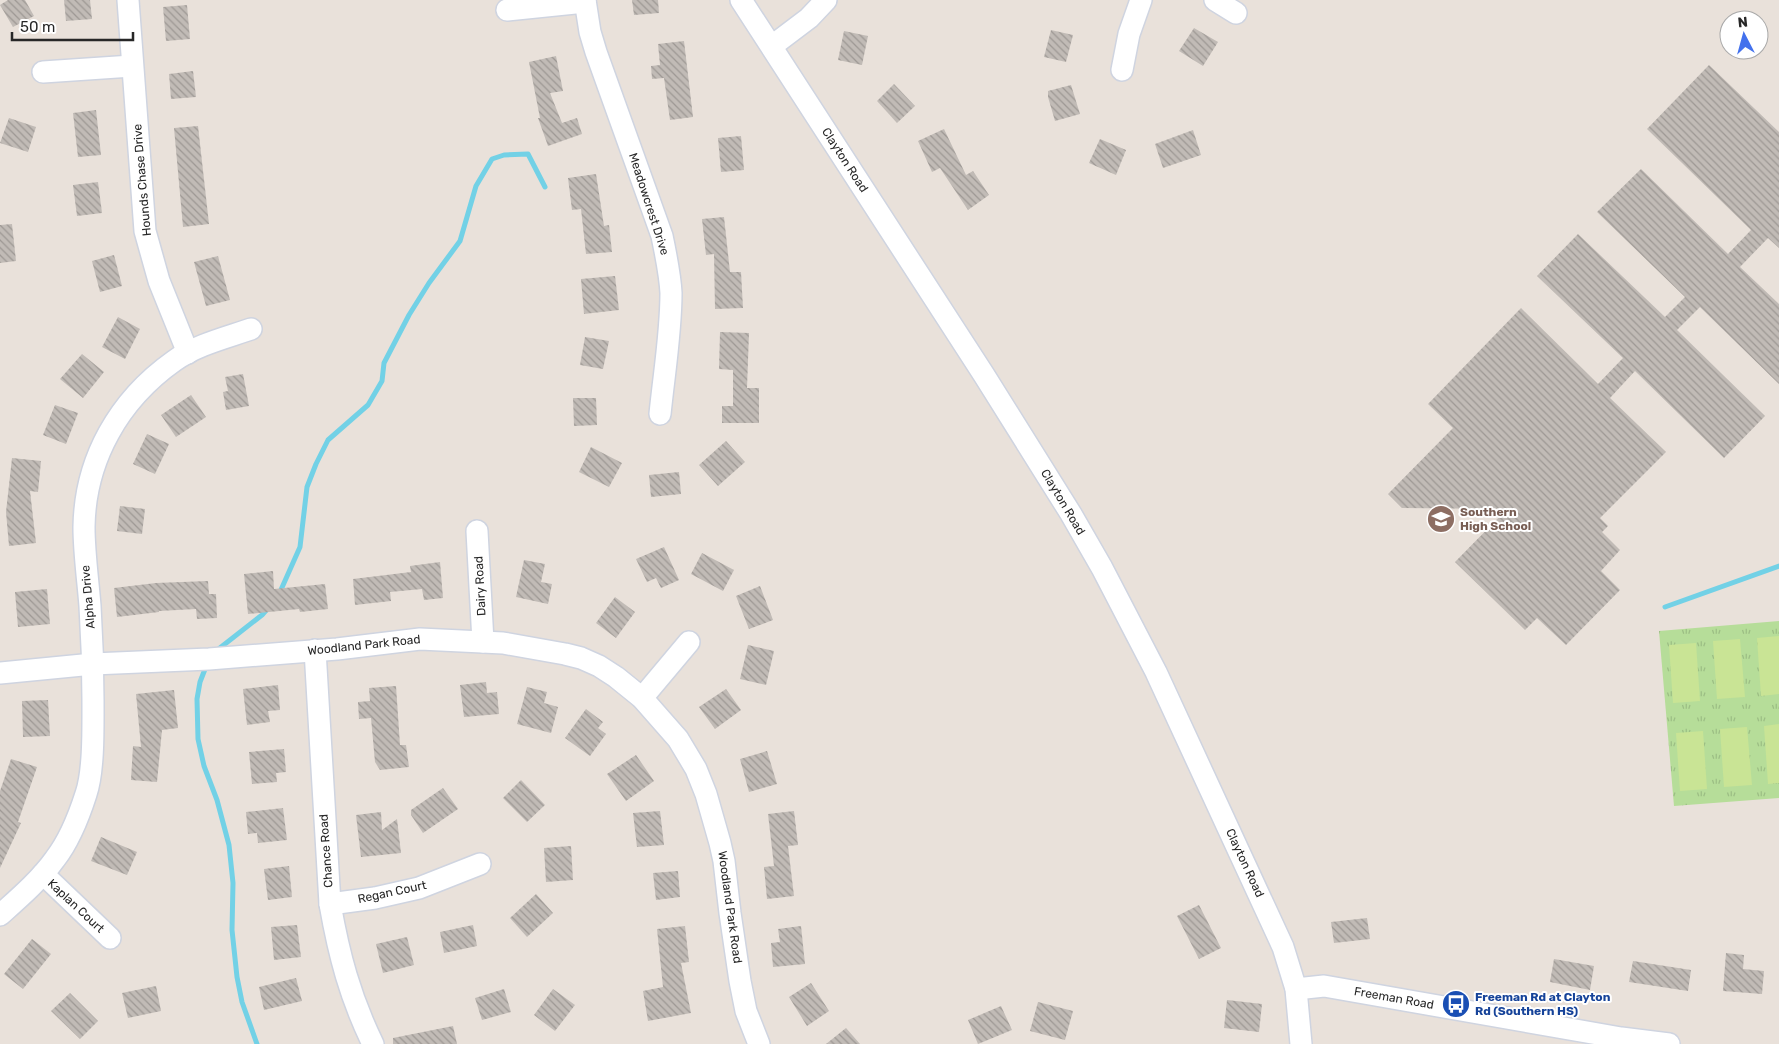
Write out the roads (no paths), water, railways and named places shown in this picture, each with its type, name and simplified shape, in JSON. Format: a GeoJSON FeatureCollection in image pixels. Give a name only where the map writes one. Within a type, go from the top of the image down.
{"type":"FeatureCollection","features":[{"type":"Feature","properties":{"kind":"street","name":"Hounds Chase Drive"},"geometry":{"type":"LineString","coordinates":[[128,0],[145,232],[159,281],[188,353]]}},
{"type":"Feature","properties":{"kind":"street","name":"Clayton Road"},"geometry":{"type":"LineString","coordinates":[[741,0],[1045,470],[1102,568],[1156,672],[1283,947],[1296,989],[1301,1044]]}},
{"type":"Feature","properties":{"kind":"street"},"geometry":{"type":"LineString","coordinates":[[772,46],[801,24],[826,0]]}},
{"type":"Feature","properties":{"kind":"street"},"geometry":{"type":"LineString","coordinates":[[1122,70],[1129,34],[1141,0]]}},
{"type":"Feature","properties":{"kind":"street"},"geometry":{"type":"LineString","coordinates":[[1215,0],[1236,13]]}},
{"type":"Feature","properties":{"kind":"street"},"geometry":{"type":"LineString","coordinates":[[507,10],[585,1]]}},
{"type":"Feature","properties":{"kind":"street","name":"Meadowcrest Drive"},"geometry":{"type":"LineString","coordinates":[[585,1],[590,32],[596,52],[662,236],[668,264],[669,319],[660,414]]}},
{"type":"Feature","properties":{"kind":"street"},"geometry":{"type":"LineString","coordinates":[[43,72],[132,66]]}},
{"type":"Feature","properties":{"kind":"street","name":"Alpha Drive"},"geometry":{"type":"LineString","coordinates":[[0,915],[43,874],[56,858],[65,844],[87,793],[90,779],[93,719],[93,664],[84,533],[91,474],[104,441],[120,413],[149,382],[175,360],[199,348],[250,329]]}},
{"type":"Feature","properties":{"kind":"street","name":"Dairy Road"},"geometry":{"type":"LineString","coordinates":[[477,531],[482,642]]}},
{"type":"Feature","properties":{"kind":"street","name":"Woodland Park Road"},"geometry":{"type":"LineString","coordinates":[[0,673],[93,664],[209,659],[420,639],[502,642],[581,658],[616,677],[642,698],[687,752],[696,769],[706,794],[724,862],[730,913],[746,1011],[759,1044]]}},
{"type":"Feature","properties":{"kind":"street"},"geometry":{"type":"LineString","coordinates":[[642,698],[689,642]]}},
{"type":"Feature","properties":{"kind":"street","name":"Chance Road"},"geometry":{"type":"LineString","coordinates":[[315,650],[330,904],[336,938],[349,986],[373,1044]]}},
{"type":"Feature","properties":{"kind":"street","name":"Regan Court"},"geometry":{"type":"LineString","coordinates":[[330,904],[375,898],[419,888],[480,864]]}},
{"type":"Feature","properties":{"kind":"street","name":"Kaplan Court"},"geometry":{"type":"LineString","coordinates":[[43,874],[110,938]]}},
{"type":"Feature","properties":{"kind":"street","name":"Freeman Road"},"geometry":{"type":"LineString","coordinates":[[1296,989],[1324,986],[1621,1038],[1669,1044]]}},
{"type":"Feature","properties":{"kind":"waterway"},"geometry":{"type":"LineString","coordinates":[[280,592],[300,547],[307,487],[316,464],[328,440],[368,405],[382,381],[384,363],[409,315],[429,283],[460,241],[476,186],[492,159],[504,155],[528,154],[545,187]]}},
{"type":"Feature","properties":{"kind":"waterway"},"geometry":{"type":"LineString","coordinates":[[1665,607],[1779,566]]}},
{"type":"Feature","properties":{"kind":"waterway"},"geometry":{"type":"LineString","coordinates":[[216,651],[262,615],[269,607]]}},
{"type":"Feature","properties":{"kind":"waterway"},"geometry":{"type":"LineString","coordinates":[[207,664],[200,682],[197,699],[198,739],[204,766],[217,800],[229,845],[233,883],[232,930],[237,977],[242,1002],[257,1044]]}},
{"type":"Feature","properties":{"kind":"place","name":"Southern High School"},"geometry":{"type":"Point","coordinates":[1441,519]}},
{"type":"Feature","properties":{"kind":"place","name":"Freeman Rd at Clayton Rd (Southern HS)"},"geometry":{"type":"Point","coordinates":[1456,1004]}}]}
